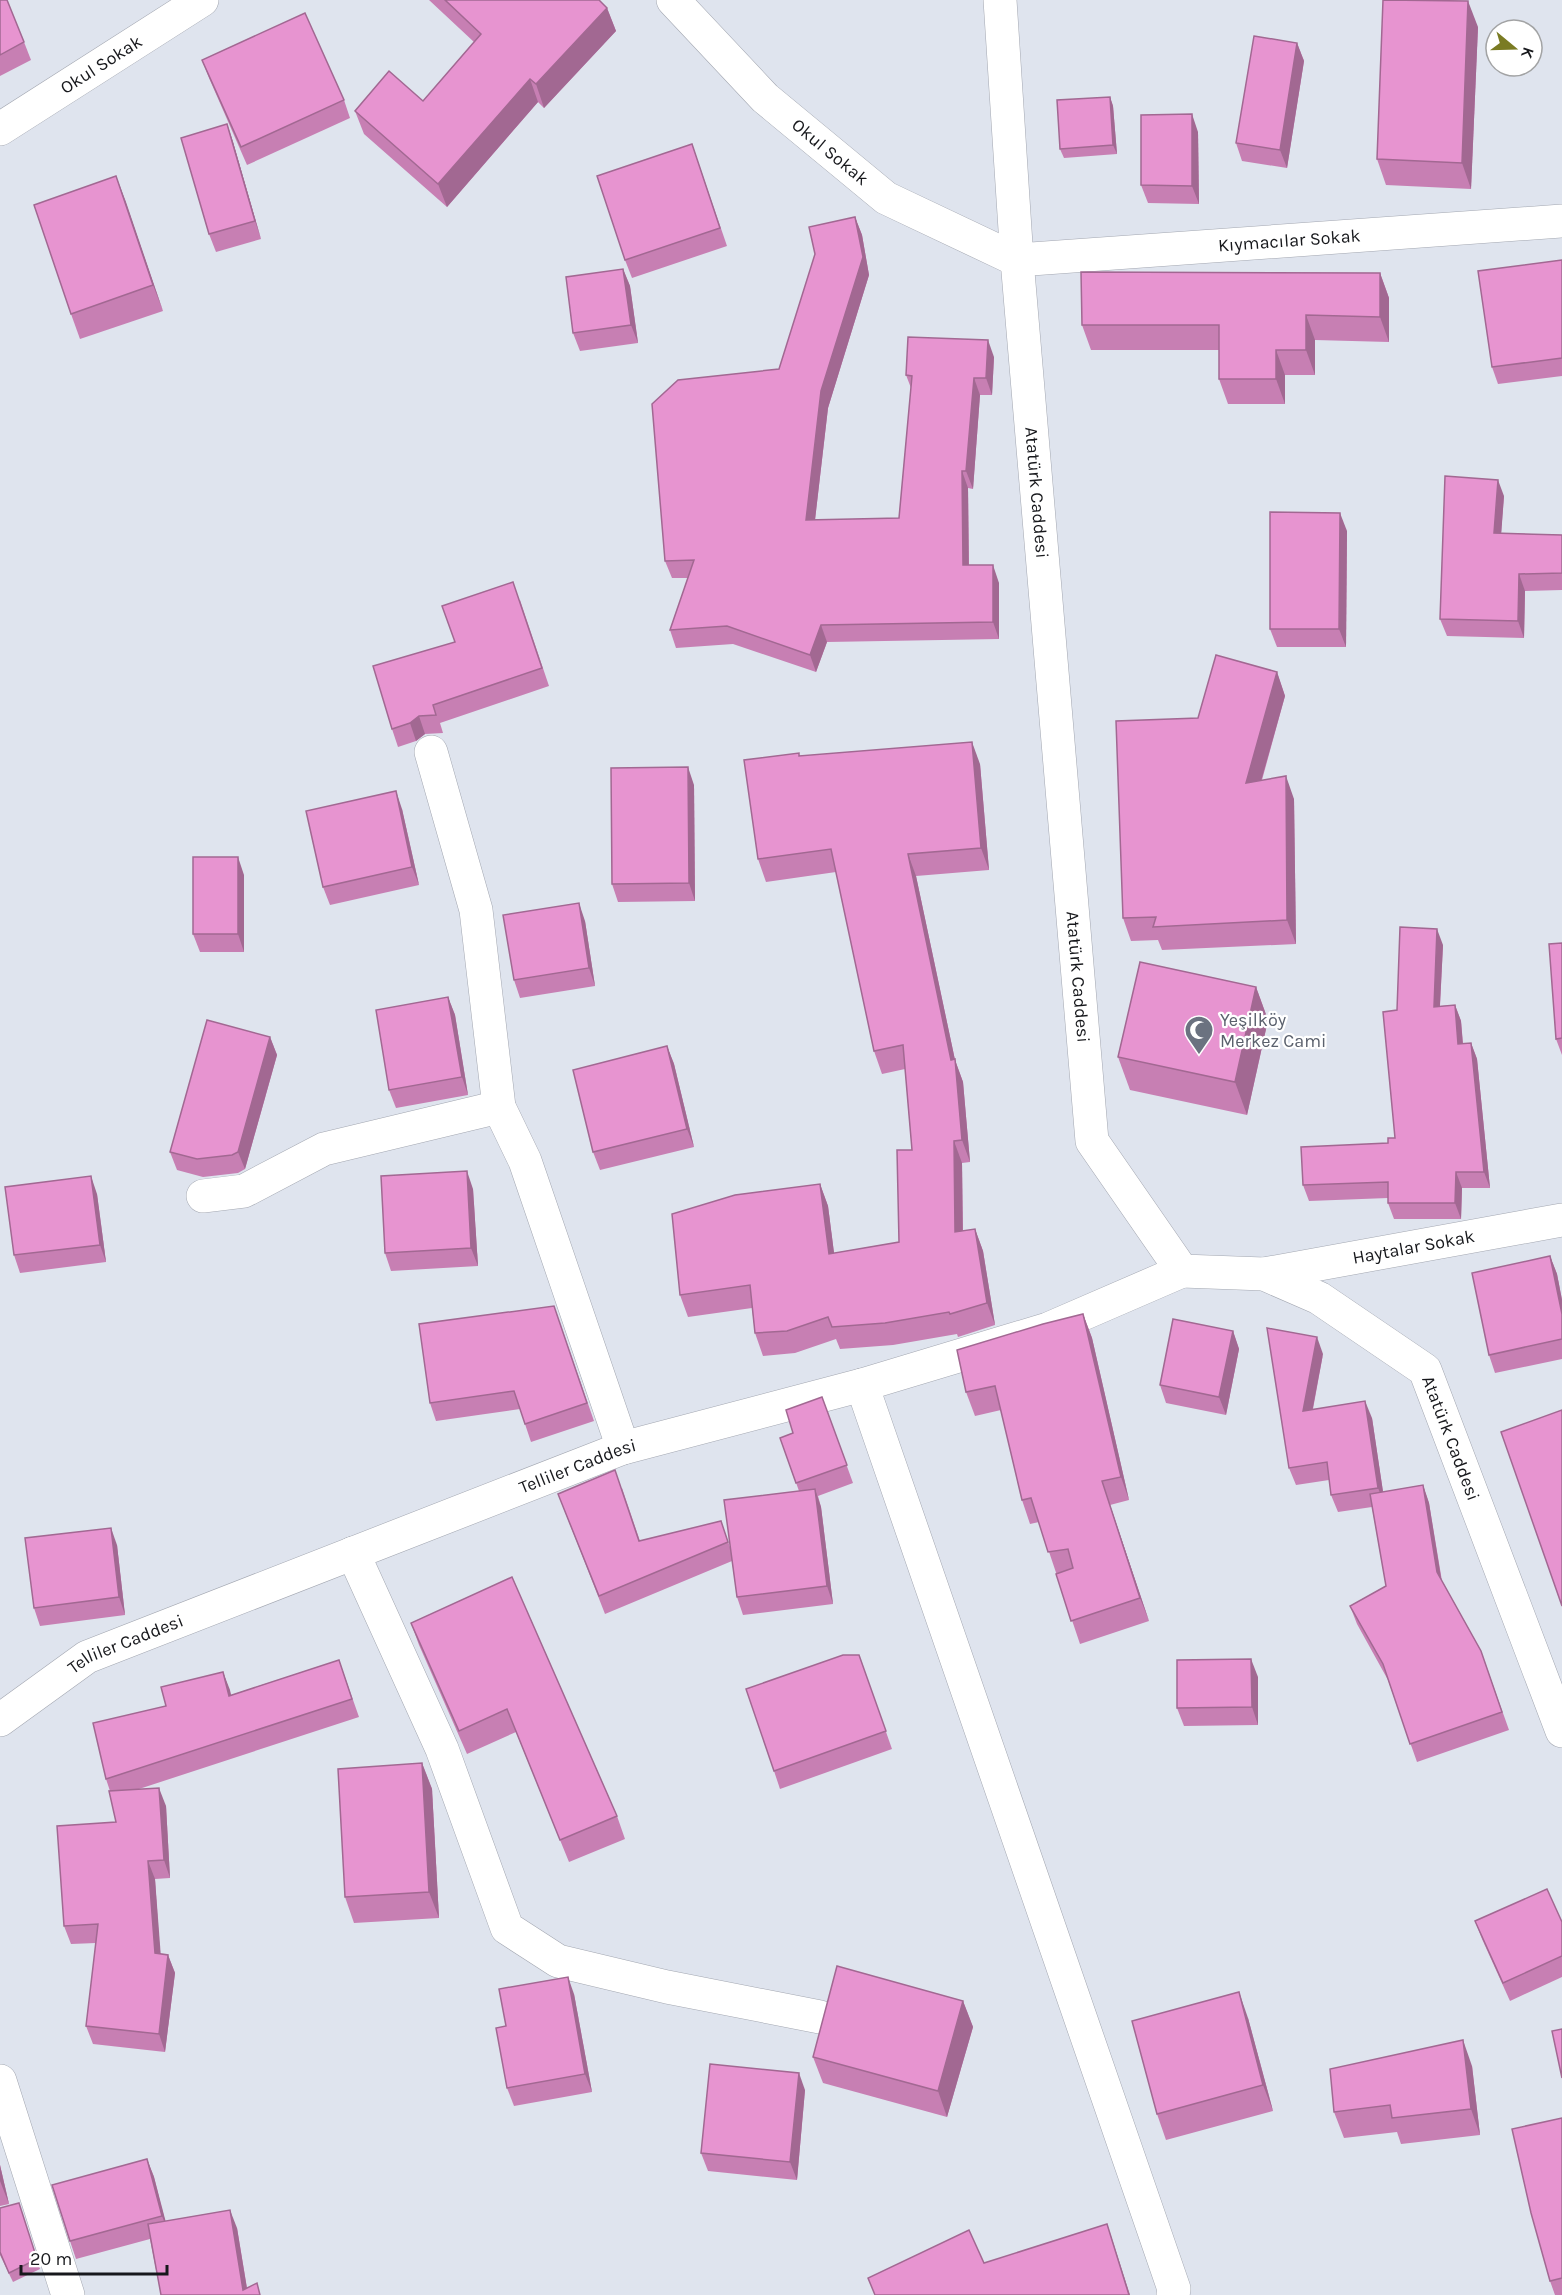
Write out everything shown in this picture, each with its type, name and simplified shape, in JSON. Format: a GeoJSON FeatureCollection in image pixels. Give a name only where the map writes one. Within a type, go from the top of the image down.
{"type":"FeatureCollection","features":[{"type":"Feature","properties":{"kind":"street","name":"Okul Sokak"},"geometry":{"type":"LineString","coordinates":[[0,129],[202,0]]}},
{"type":"Feature","properties":{"kind":"street","name":"Okul Sokak"},"geometry":{"type":"LineString","coordinates":[[674,0],[765,98],[886,198],[1017,260]]}},
{"type":"Feature","properties":{"kind":"street","name":"Atatürk Caddesi"},"geometry":{"type":"LineString","coordinates":[[1000,0],[1017,260],[1092,1140],[1182,1271],[1264,1274],[1319,1298],[1425,1370],[1562,1731]]}},
{"type":"Feature","properties":{"kind":"street","name":"Kıymacılar Sokak"},"geometry":{"type":"LineString","coordinates":[[1017,260],[1562,221]]}},
{"type":"Feature","properties":{"kind":"street"},"geometry":{"type":"LineString","coordinates":[[431,752],[476,910],[486,1015],[499,1107],[525,1161],[623,1448]]}},
{"type":"Feature","properties":{"kind":"street"},"geometry":{"type":"LineString","coordinates":[[203,1196],[244,1191],[324,1149],[499,1107]]}},
{"type":"Feature","properties":{"kind":"street","name":"Haytalar Sokak"},"geometry":{"type":"LineString","coordinates":[[1264,1274],[1562,1220]]}},
{"type":"Feature","properties":{"kind":"street","name":"Telliler Caddesi"},"geometry":{"type":"LineString","coordinates":[[0,1720],[87,1657],[623,1448],[862,1385],[1048,1329],[1182,1271]]}},
{"type":"Feature","properties":{"kind":"street"},"geometry":{"type":"LineString","coordinates":[[862,1385],[1174,2289],[1173,2295]]}},
{"type":"Feature","properties":{"kind":"street"},"geometry":{"type":"LineString","coordinates":[[353,1553],[442,1749],[507,1928],[558,1961],[667,1987],[820,2017]]}},
{"type":"Feature","properties":{"kind":"street"},"geometry":{"type":"LineString","coordinates":[[0,2081],[68,2295]]}},
{"type":"Feature","properties":{"kind":"building"},"geometry":{"type":"Polygon","coordinates":[[[0,0],[7,0],[24,42],[0,55],[0,0]]]}},
{"type":"Feature","properties":{"kind":"building"},"geometry":{"type":"Polygon","coordinates":[[[445,0],[599,0],[607,8],[536,84],[530,79],[438,184],[355,111],[389,71],[423,101],[481,34],[445,0]]]}},
{"type":"Feature","properties":{"kind":"building"},"geometry":{"type":"Polygon","coordinates":[[[1383,0],[1468,1],[1462,163],[1377,159],[1383,0]]]}},
{"type":"Feature","properties":{"kind":"building"},"geometry":{"type":"Polygon","coordinates":[[[305,13],[344,100],[241,147],[202,60],[305,13]]]}},
{"type":"Feature","properties":{"kind":"building"},"geometry":{"type":"Polygon","coordinates":[[[1254,36],[1297,43],[1280,150],[1236,143],[1254,36]]]}},
{"type":"Feature","properties":{"kind":"building"},"geometry":{"type":"Polygon","coordinates":[[[1110,97],[1113,145],[1060,149],[1057,100],[1110,97]]]}},
{"type":"Feature","properties":{"kind":"building"},"geometry":{"type":"Polygon","coordinates":[[[1192,114],[1192,186],[1141,185],[1141,115],[1192,114]]]}},
{"type":"Feature","properties":{"kind":"building"},"geometry":{"type":"Polygon","coordinates":[[[227,124],[255,221],[209,234],[181,138],[227,124]]]}},
{"type":"Feature","properties":{"kind":"building"},"geometry":{"type":"Polygon","coordinates":[[[692,144],[720,228],[625,260],[597,176],[692,144]]]}},
{"type":"Feature","properties":{"kind":"building"},"geometry":{"type":"Polygon","coordinates":[[[116,176],[153,285],[71,314],[34,205],[116,176]]]}},
{"type":"Feature","properties":{"kind":"building"},"geometry":{"type":"Polygon","coordinates":[[[855,217],[863,257],[821,391],[806,520],[899,518],[912,376],[906,375],[908,337],[988,340],[986,378],[974,378],[966,471],[962,471],[963,565],[993,565],[993,622],[821,625],[810,655],[727,626],[670,630],[694,560],[665,561],[652,404],[678,380],[779,369],[815,254],[809,227],[855,217]]]}},
{"type":"Feature","properties":{"kind":"building"},"geometry":{"type":"Polygon","coordinates":[[[1562,260],[1562,358],[1492,367],[1478,271],[1562,260]]]}},
{"type":"Feature","properties":{"kind":"building"},"geometry":{"type":"Polygon","coordinates":[[[623,269],[631,325],[573,333],[566,277],[623,269]]]}},
{"type":"Feature","properties":{"kind":"building"},"geometry":{"type":"Polygon","coordinates":[[[1081,272],[1380,273],[1380,317],[1306,315],[1306,350],[1276,350],[1276,379],[1219,379],[1219,325],[1082,325],[1081,272]]]}},
{"type":"Feature","properties":{"kind":"building"},"geometry":{"type":"Polygon","coordinates":[[[1445,476],[1498,480],[1494,533],[1562,535],[1562,573],[1519,574],[1518,621],[1440,619],[1445,476]]]}},
{"type":"Feature","properties":{"kind":"building"},"geometry":{"type":"Polygon","coordinates":[[[1270,512],[1340,513],[1339,629],[1270,629],[1270,512]]]}},
{"type":"Feature","properties":{"kind":"building"},"geometry":{"type":"Polygon","coordinates":[[[513,582],[542,668],[433,705],[436,715],[419,716],[410,723],[392,729],[373,666],[455,642],[442,606],[513,582]]]}},
{"type":"Feature","properties":{"kind":"building"},"geometry":{"type":"Polygon","coordinates":[[[1216,655],[1277,672],[1246,783],[1286,776],[1287,920],[1153,927],[1156,917],[1123,918],[1116,721],[1198,718],[1216,655]]]}},
{"type":"Feature","properties":{"kind":"building"},"geometry":{"type":"Polygon","coordinates":[[[972,742],[981,848],[908,854],[951,1060],[955,1059],[962,1140],[954,1141],[955,1232],[975,1229],[987,1303],[950,1314],[949,1312],[885,1323],[832,1327],[828,1317],[787,1331],[755,1333],[750,1285],[680,1295],[672,1214],[735,1195],[820,1184],[829,1254],[899,1242],[897,1150],[912,1150],[903,1045],[874,1051],[831,849],[758,859],[744,760],[799,753],[799,756],[972,742]]]}},
{"type":"Feature","properties":{"kind":"building"},"geometry":{"type":"Polygon","coordinates":[[[688,767],[689,883],[612,884],[611,768],[688,767]]]}},
{"type":"Feature","properties":{"kind":"building"},"geometry":{"type":"Polygon","coordinates":[[[396,791],[412,867],[323,887],[306,811],[396,791]]]}},
{"type":"Feature","properties":{"kind":"building"},"geometry":{"type":"Polygon","coordinates":[[[193,857],[238,857],[238,934],[193,934],[193,857]]]}},
{"type":"Feature","properties":{"kind":"building"},"geometry":{"type":"Polygon","coordinates":[[[579,903],[589,968],[514,980],[503,915],[579,903]]]}},
{"type":"Feature","properties":{"kind":"building"},"geometry":{"type":"Polygon","coordinates":[[[1400,927],[1437,929],[1434,1007],[1455,1005],[1458,1044],[1471,1043],[1484,1172],[1456,1172],[1455,1203],[1388,1203],[1388,1182],[1303,1185],[1301,1147],[1388,1143],[1388,1138],[1395,1138],[1383,1012],[1397,1010],[1400,927]]]}},
{"type":"Feature","properties":{"kind":"building"},"geometry":{"type":"Polygon","coordinates":[[[1562,943],[1562,1038],[1556,1039],[1549,944],[1562,943]]]}},
{"type":"Feature","properties":{"kind":"building"},"geometry":{"type":"Polygon","coordinates":[[[1140,962],[1256,987],[1235,1082],[1118,1057],[1140,962]]]}},
{"type":"Feature","properties":{"kind":"building"},"geometry":{"type":"Polygon","coordinates":[[[448,997],[462,1077],[389,1090],[376,1010],[448,997]]]}},
{"type":"Feature","properties":{"kind":"building"},"geometry":{"type":"Polygon","coordinates":[[[207,1020],[270,1037],[238,1152],[232,1155],[197,1159],[170,1152],[207,1020]]]}},
{"type":"Feature","properties":{"kind":"building"},"geometry":{"type":"Polygon","coordinates":[[[667,1046],[687,1129],[593,1152],[573,1070],[667,1046]]]}},
{"type":"Feature","properties":{"kind":"building"},"geometry":{"type":"Polygon","coordinates":[[[467,1171],[471,1248],[385,1253],[381,1176],[467,1171]]]}},
{"type":"Feature","properties":{"kind":"building"},"geometry":{"type":"Polygon","coordinates":[[[91,1176],[100,1245],[14,1255],[5,1187],[91,1176]]]}},
{"type":"Feature","properties":{"kind":"building"},"geometry":{"type":"Polygon","coordinates":[[[1550,1256],[1562,1314],[1562,1339],[1489,1355],[1472,1273],[1550,1256]]]}},
{"type":"Feature","properties":{"kind":"building"},"geometry":{"type":"Polygon","coordinates":[[[554,1306],[587,1403],[525,1424],[514,1391],[430,1403],[419,1324],[554,1306]]]}},
{"type":"Feature","properties":{"kind":"building"},"geometry":{"type":"Polygon","coordinates":[[[1083,1314],[1121,1477],[1102,1481],[1140,1598],[1071,1621],[1056,1574],[1073,1568],[1068,1549],[1048,1552],[1031,1498],[1022,1500],[995,1386],[966,1392],[957,1350],[1083,1314]]]}},
{"type":"Feature","properties":{"kind":"building"},"geometry":{"type":"Polygon","coordinates":[[[1173,1319],[1233,1331],[1219,1397],[1160,1385],[1173,1319]]]}},
{"type":"Feature","properties":{"kind":"building"},"geometry":{"type":"Polygon","coordinates":[[[1267,1328],[1317,1337],[1303,1411],[1365,1401],[1378,1488],[1331,1495],[1327,1462],[1289,1468],[1267,1328]]]}},
{"type":"Feature","properties":{"kind":"building"},"geometry":{"type":"Polygon","coordinates":[[[822,1397],[847,1465],[796,1483],[780,1438],[793,1433],[786,1410],[822,1397]]]}},
{"type":"Feature","properties":{"kind":"building"},"geometry":{"type":"Polygon","coordinates":[[[1562,1410],[1562,1606],[1501,1432],[1562,1410]]]}},
{"type":"Feature","properties":{"kind":"building"},"geometry":{"type":"Polygon","coordinates":[[[615,1470],[639,1541],[721,1521],[728,1542],[599,1596],[558,1494],[615,1470]]]}},
{"type":"Feature","properties":{"kind":"building"},"geometry":{"type":"Polygon","coordinates":[[[1423,1485],[1437,1572],[1481,1651],[1502,1712],[1410,1744],[1383,1664],[1350,1606],[1386,1586],[1370,1494],[1423,1485]]]}},
{"type":"Feature","properties":{"kind":"building"},"geometry":{"type":"Polygon","coordinates":[[[815,1489],[827,1586],[737,1597],[724,1500],[815,1489]]]}},
{"type":"Feature","properties":{"kind":"building"},"geometry":{"type":"Polygon","coordinates":[[[111,1528],[119,1597],[34,1608],[25,1538],[111,1528]]]}},
{"type":"Feature","properties":{"kind":"building"},"geometry":{"type":"Polygon","coordinates":[[[512,1577],[617,1816],[560,1840],[507,1709],[459,1731],[411,1623],[512,1577]]]}},
{"type":"Feature","properties":{"kind":"building"},"geometry":{"type":"Polygon","coordinates":[[[843,1655],[859,1655],[886,1731],[774,1771],[746,1689],[843,1655]]]}},
{"type":"Feature","properties":{"kind":"building"},"geometry":{"type":"Polygon","coordinates":[[[1251,1659],[1252,1707],[1177,1708],[1177,1660],[1251,1659]]]}},
{"type":"Feature","properties":{"kind":"building"},"geometry":{"type":"Polygon","coordinates":[[[339,1660],[352,1699],[106,1779],[93,1723],[166,1706],[161,1687],[223,1672],[229,1696],[339,1660]]]}},
{"type":"Feature","properties":{"kind":"building"},"geometry":{"type":"Polygon","coordinates":[[[422,1763],[429,1892],[345,1897],[338,1769],[422,1763]]]}},
{"type":"Feature","properties":{"kind":"building"},"geometry":{"type":"Polygon","coordinates":[[[159,1788],[164,1860],[148,1861],[155,1953],[168,1955],[159,2034],[86,2026],[98,1924],[64,1926],[57,1826],[116,1822],[109,1791],[159,1788]]]}},
{"type":"Feature","properties":{"kind":"building"},"geometry":{"type":"Polygon","coordinates":[[[1547,1889],[1562,1922],[1562,1956],[1503,1983],[1475,1921],[1547,1889]]]}},
{"type":"Feature","properties":{"kind":"building"},"geometry":{"type":"Polygon","coordinates":[[[837,1966],[963,2001],[938,2091],[813,2057],[837,1966]]]}},
{"type":"Feature","properties":{"kind":"building"},"geometry":{"type":"Polygon","coordinates":[[[568,1977],[585,2074],[507,2088],[496,2028],[506,2026],[499,1989],[568,1977]]]}},
{"type":"Feature","properties":{"kind":"building"},"geometry":{"type":"Polygon","coordinates":[[[1239,1992],[1263,2085],[1157,2114],[1132,2021],[1239,1992]]]}},
{"type":"Feature","properties":{"kind":"building"},"geometry":{"type":"Polygon","coordinates":[[[1562,2029],[1562,2078],[1552,2031],[1562,2029]]]}},
{"type":"Feature","properties":{"kind":"building"},"geometry":{"type":"Polygon","coordinates":[[[1463,2040],[1471,2109],[1392,2118],[1390,2105],[1334,2112],[1330,2069],[1463,2040]]]}},
{"type":"Feature","properties":{"kind":"building"},"geometry":{"type":"Polygon","coordinates":[[[710,2064],[799,2073],[790,2162],[701,2153],[710,2064]]]}},
{"type":"Feature","properties":{"kind":"building"},"geometry":{"type":"Polygon","coordinates":[[[1562,2118],[1562,2278],[1550,2281],[1531,2213],[1512,2129],[1562,2118]]]}},
{"type":"Feature","properties":{"kind":"building"},"geometry":{"type":"Polygon","coordinates":[[[147,2159],[162,2216],[70,2241],[52,2185],[147,2159]]]}},
{"type":"Feature","properties":{"kind":"building"},"geometry":{"type":"Polygon","coordinates":[[[19,2203],[37,2259],[9,2273],[0,2252],[0,2208],[19,2203]]]}},
{"type":"Feature","properties":{"kind":"building"},"geometry":{"type":"Polygon","coordinates":[[[230,2210],[243,2290],[257,2283],[260,2295],[161,2295],[148,2224],[230,2210]]]}},
{"type":"Feature","properties":{"kind":"building"},"geometry":{"type":"Polygon","coordinates":[[[1107,2224],[1129,2295],[875,2295],[868,2278],[969,2230],[984,2263],[1107,2224]]]}},
{"type":"Feature","properties":{"kind":"place","name":"Yeşilköy Merkez Cami"},"geometry":{"type":"Point","coordinates":[1199,1056]}}]}
